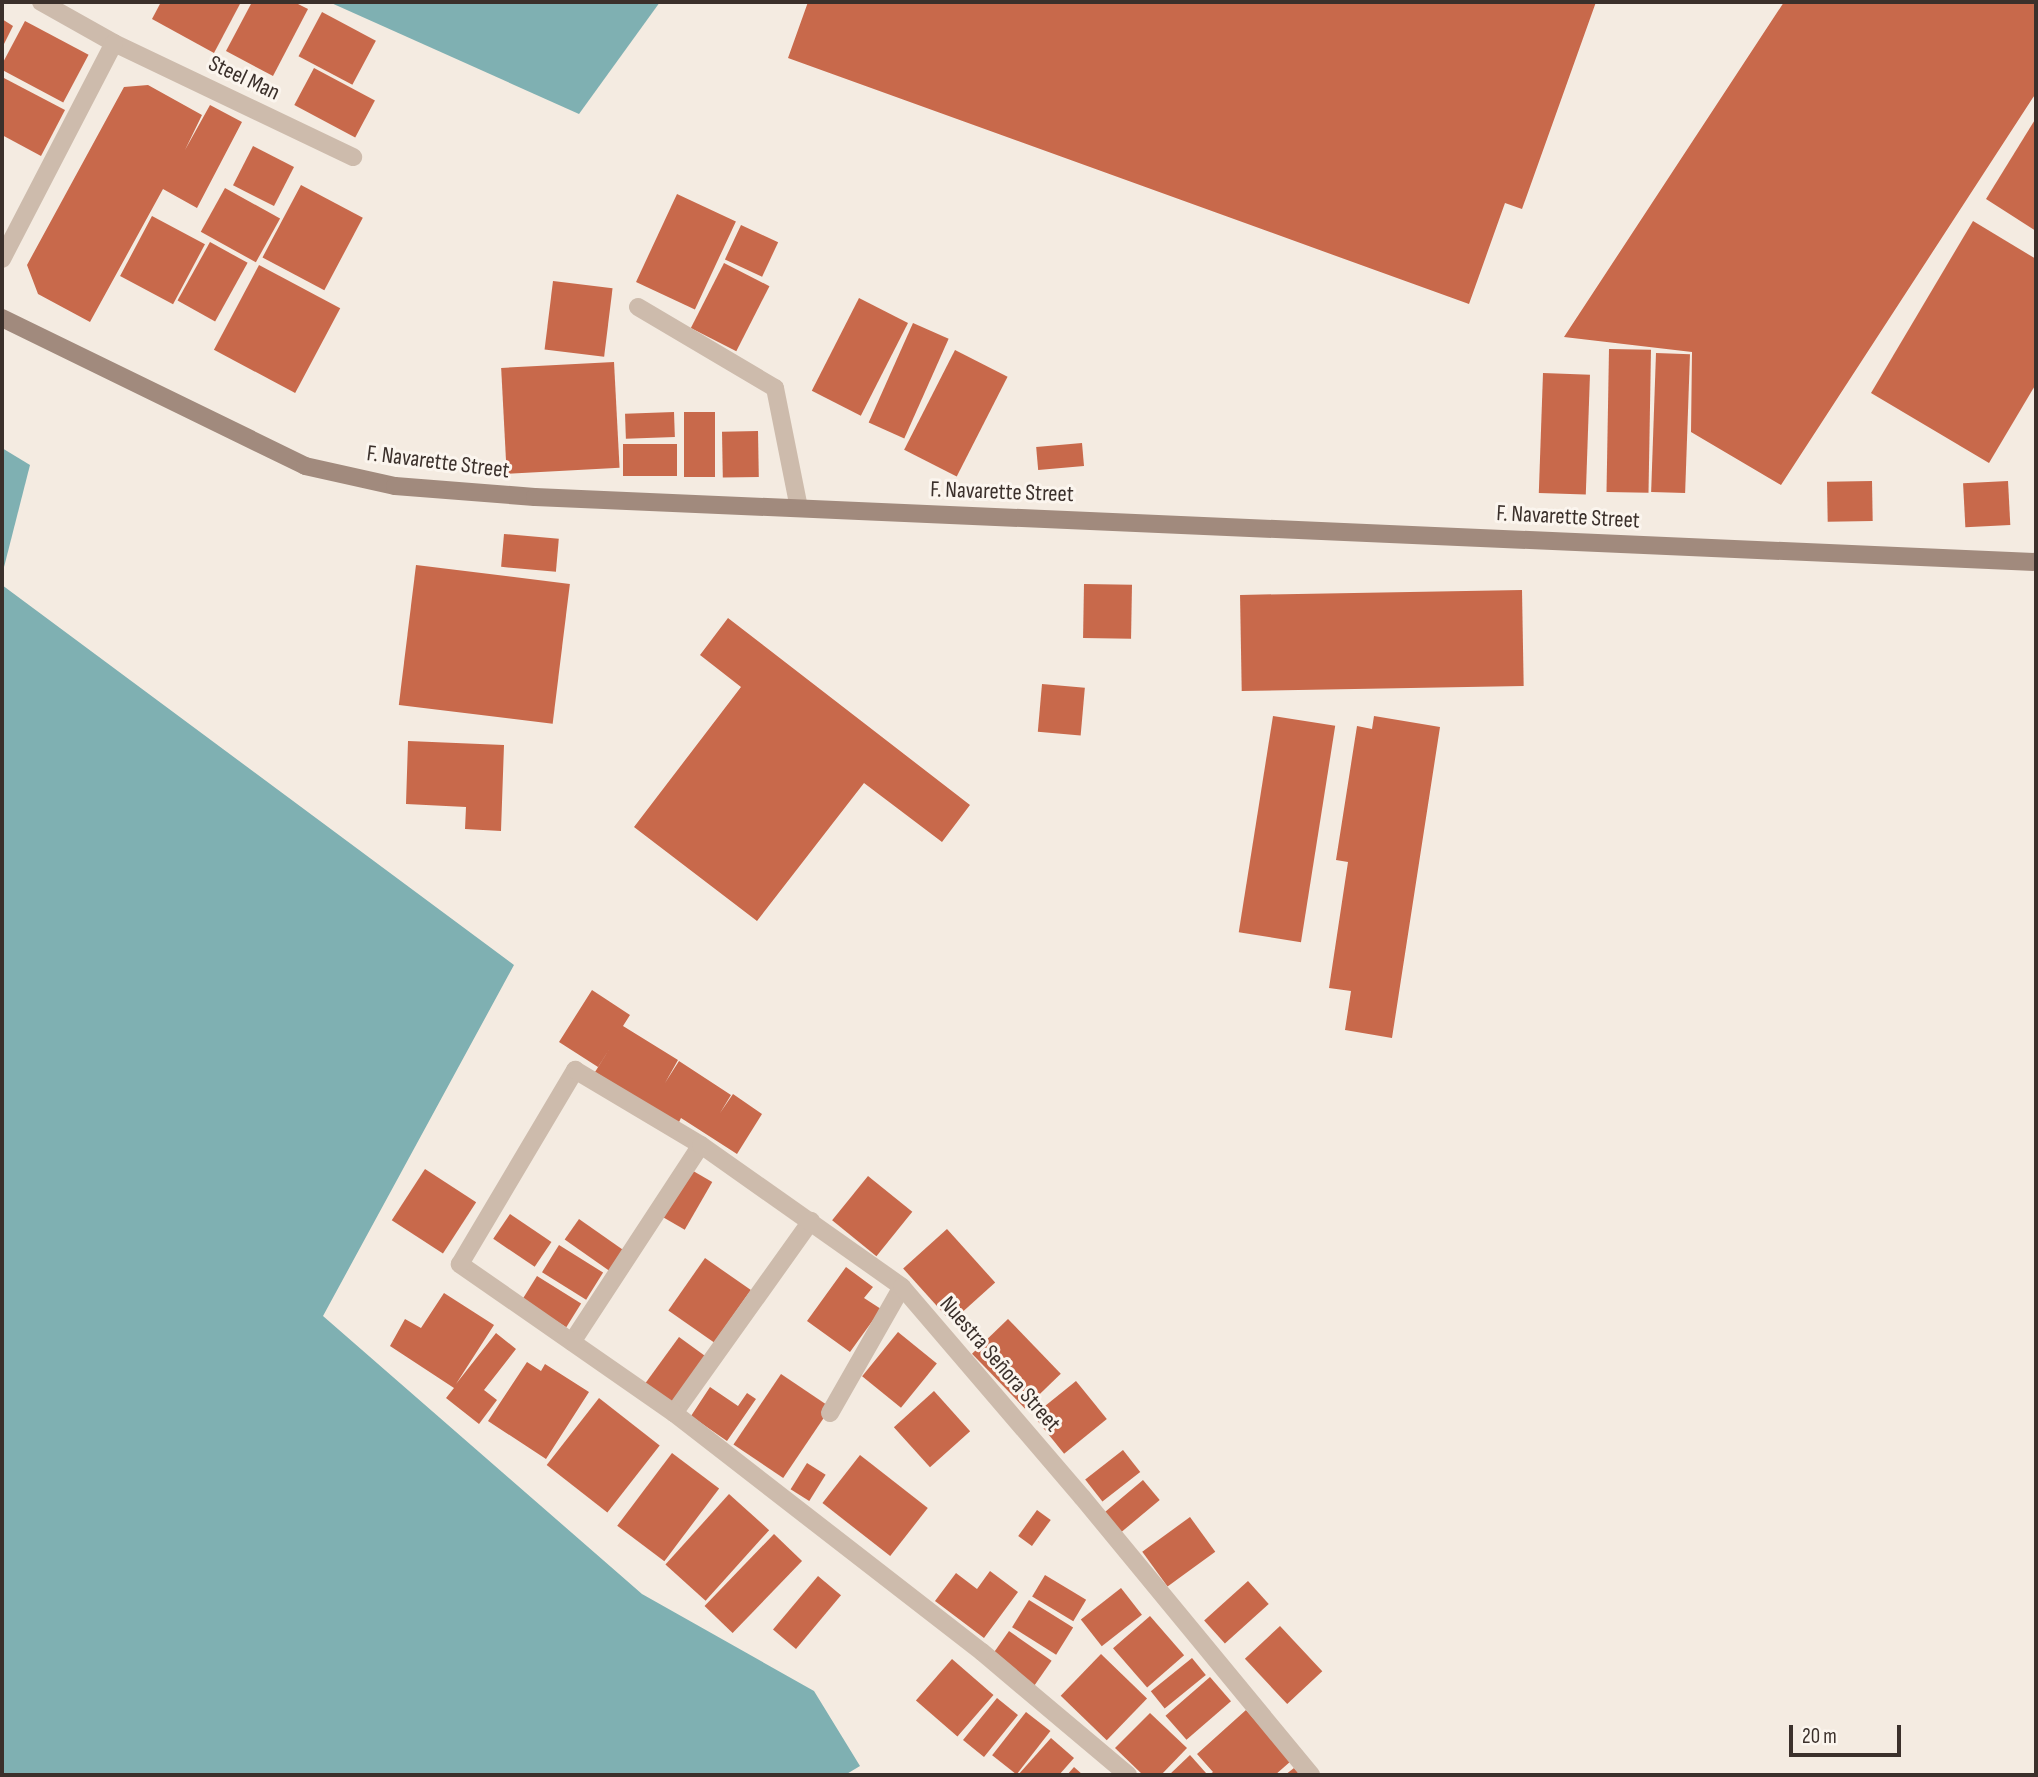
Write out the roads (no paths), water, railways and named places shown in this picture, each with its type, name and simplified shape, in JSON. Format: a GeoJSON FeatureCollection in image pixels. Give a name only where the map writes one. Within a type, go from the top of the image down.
{"type":"FeatureCollection","features":[{"type":"Feature","properties":{"kind":"main road","name":"F. Navarette Street"},"geometry":{"type":"LineString","coordinates":[[2,318],[305,466],[395,486],[535,497],[2036,562]]}},
{"type":"Feature","properties":{"kind":"street","name":"Steel Man"},"geometry":{"type":"LineString","coordinates":[[41,2],[114,43],[353,157]]}},
{"type":"Feature","properties":{"kind":"street"},"geometry":{"type":"LineString","coordinates":[[2,259],[114,43]]}},
{"type":"Feature","properties":{"kind":"street"},"geometry":{"type":"LineString","coordinates":[[638,307],[775,388],[799,509]]}},
{"type":"Feature","properties":{"kind":"street","name":"Nuestra Señora Street"},"geometry":{"type":"LineString","coordinates":[[572,1342],[460,1264],[575,1070],[701,1145],[902,1287],[1082,1496],[1311,1775]]}},
{"type":"Feature","properties":{"kind":"street"},"geometry":{"type":"LineString","coordinates":[[701,1145],[572,1342],[674,1413],[982,1652],[1128,1775]]}},
{"type":"Feature","properties":{"kind":"street"},"geometry":{"type":"LineString","coordinates":[[674,1413],[811,1221]]}},
{"type":"Feature","properties":{"kind":"street"},"geometry":{"type":"LineString","coordinates":[[830,1413],[902,1287]]}},
{"type":"Feature","properties":{"kind":"water"},"geometry":{"type":"Polygon","coordinates":[[[329,2],[660,2],[579,114],[329,2]]]}},
{"type":"Feature","properties":{"kind":"water"},"geometry":{"type":"Polygon","coordinates":[[[2,448],[30,465],[2,575],[2,448]]]}},
{"type":"Feature","properties":{"kind":"water"},"geometry":{"type":"Polygon","coordinates":[[[2,585],[514,965],[323,1316],[642,1594],[814,1691],[860,1766],[845,1775],[2,1775],[2,585]]]}}]}
